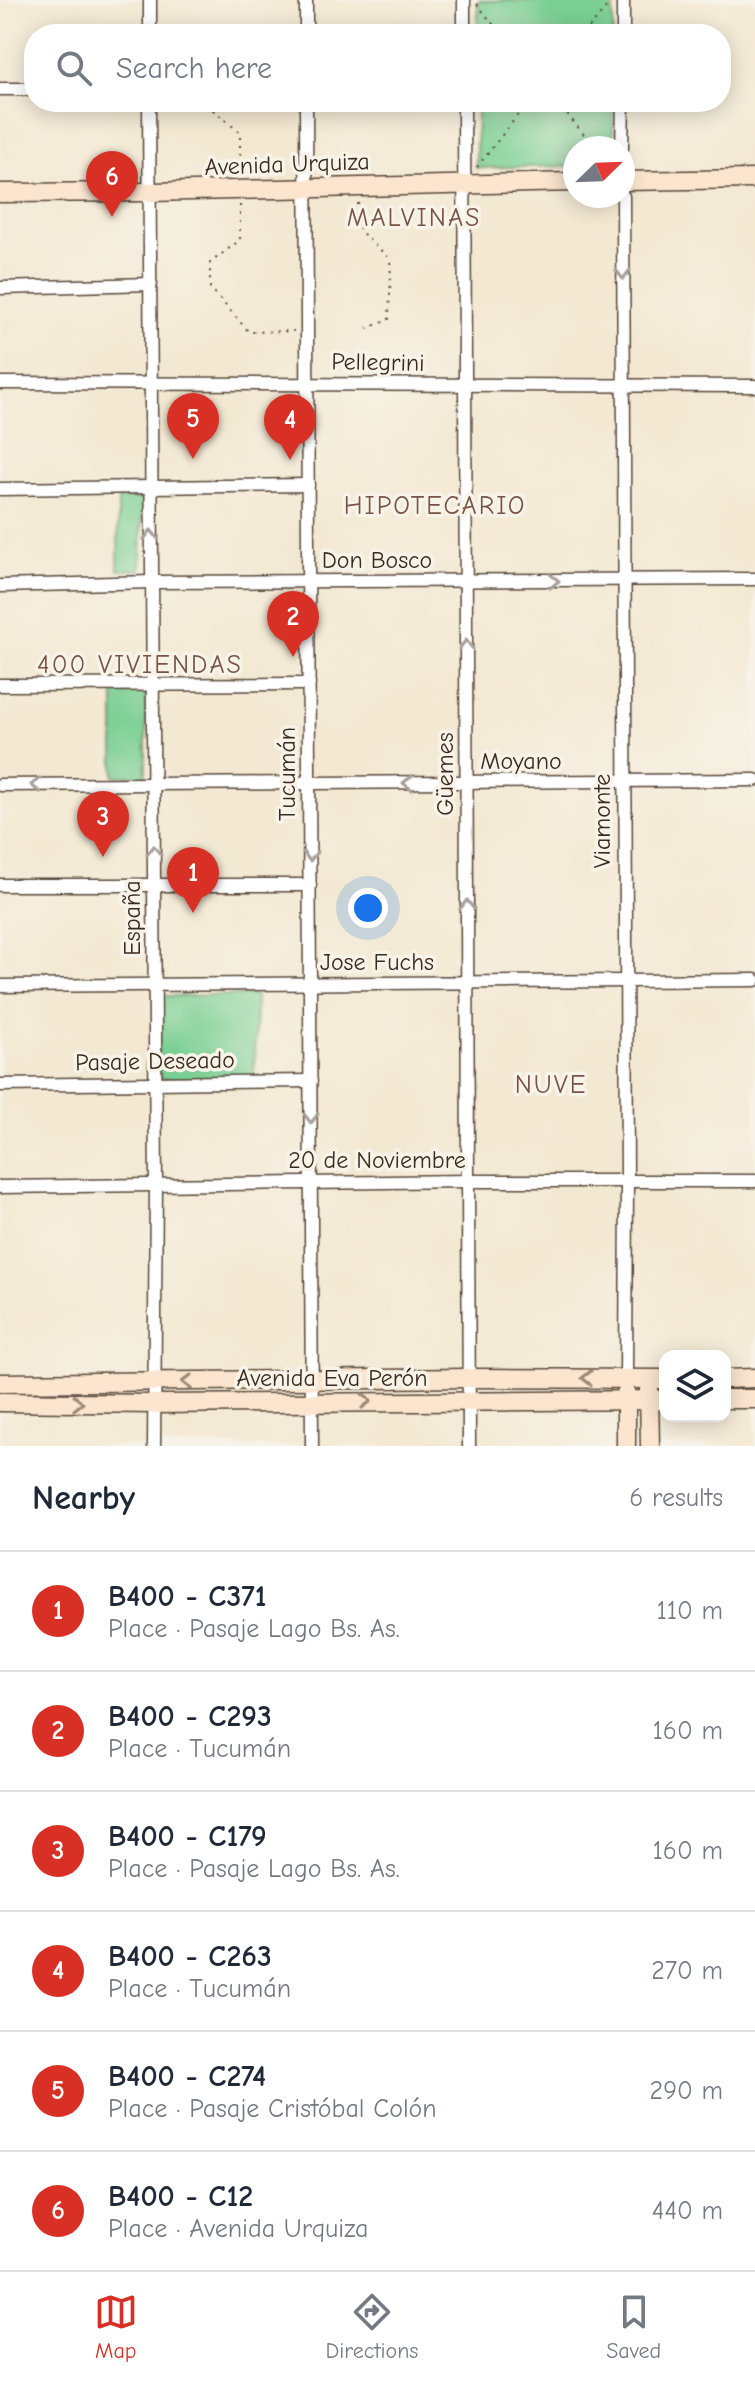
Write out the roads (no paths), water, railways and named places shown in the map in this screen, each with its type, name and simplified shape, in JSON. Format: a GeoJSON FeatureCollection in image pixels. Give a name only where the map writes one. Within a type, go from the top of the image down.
{"type":"FeatureCollection","features":[{"type":"Feature","properties":{"kind":"street"},"geometry":{"type":"LineString","coordinates":[[150,0],[150,24]]}},
{"type":"Feature","properties":{"kind":"street"},"geometry":{"type":"LineString","coordinates":[[306,0],[306,24]]}},
{"type":"Feature","properties":{"kind":"street"},"geometry":{"type":"LineString","coordinates":[[464,0],[464,24]]}},
{"type":"Feature","properties":{"kind":"street"},"geometry":{"type":"LineString","coordinates":[[623,0],[623,24]]}},
{"type":"Feature","properties":{"kind":"street"},"geometry":{"type":"LineString","coordinates":[[0,89],[24,89]]}},
{"type":"Feature","properties":{"kind":"street","name":"España"},"geometry":{"type":"LineString","coordinates":[[149,112],[156,1185],[154,1446]]}},
{"type":"Feature","properties":{"kind":"street","name":"Tucumán"},"geometry":{"type":"LineString","coordinates":[[306,112],[312,1446]]}},
{"type":"Feature","properties":{"kind":"street","name":"Güemes"},"geometry":{"type":"LineString","coordinates":[[464,112],[469,1446]]}},
{"type":"Feature","properties":{"kind":"street"},"geometry":{"type":"LineString","coordinates":[[622,136],[623,112]]}},
{"type":"Feature","properties":{"kind":"street"},"geometry":{"type":"LineString","coordinates":[[635,181],[755,179]]}},
{"type":"Feature","properties":{"kind":"street","name":"Avenida Urquiza"},"geometry":{"type":"LineString","coordinates":[[0,193],[563,182]]}},
{"type":"Feature","properties":{"kind":"street","name":"Viamonte"},"geometry":{"type":"LineString","coordinates":[[623,208],[626,1446]]}},
{"type":"Feature","properties":{"kind":"street"},"geometry":{"type":"LineString","coordinates":[[0,288],[151,284]]}},
{"type":"Feature","properties":{"kind":"street","name":"Pellegrini"},"geometry":{"type":"LineString","coordinates":[[0,383],[755,386]]}},
{"type":"Feature","properties":{"kind":"street"},"geometry":{"type":"LineString","coordinates":[[0,489],[308,485]]}},
{"type":"Feature","properties":{"kind":"street","name":"Don Bosco"},"geometry":{"type":"LineString","coordinates":[[0,586],[152,582],[755,579]]}},
{"type":"Feature","properties":{"kind":"street"},"geometry":{"type":"LineString","coordinates":[[0,685],[309,684]]}},
{"type":"Feature","properties":{"kind":"street","name":"Moyano"},"geometry":{"type":"LineString","coordinates":[[0,785],[755,780]]}},
{"type":"Feature","properties":{"kind":"street"},"geometry":{"type":"LineString","coordinates":[[0,885],[310,885]]}},
{"type":"Feature","properties":{"kind":"street","name":"Jose Fuchs"},"geometry":{"type":"LineString","coordinates":[[0,986],[755,980]]}},
{"type":"Feature","properties":{"kind":"street","name":"Pasaje Deseado"},"geometry":{"type":"LineString","coordinates":[[0,1085],[311,1081]]}},
{"type":"Feature","properties":{"kind":"street","name":"20 de Noviembre"},"geometry":{"type":"LineString","coordinates":[[0,1187],[755,1181]]}},
{"type":"Feature","properties":{"kind":"street"},"geometry":{"type":"LineString","coordinates":[[731,1379],[755,1378]]}},
{"type":"Feature","properties":{"kind":"street"},"geometry":{"type":"LineString","coordinates":[[650,1446],[657,1379]]}},
{"type":"Feature","properties":{"kind":"street","name":"Avenida Eva Perón"},"geometry":{"type":"LineString","coordinates":[[0,1383],[657,1379]]}},
{"type":"Feature","properties":{"kind":"street"},"geometry":{"type":"LineString","coordinates":[[731,1399],[755,1399]]}},
{"type":"Feature","properties":{"kind":"street","name":"Avenida Eva Perón"},"geometry":{"type":"LineString","coordinates":[[0,1402],[153,1404],[657,1400]]}},
{"type":"Feature","properties":{"kind":"place","name":"B400 - C12"},"geometry":{"type":"Point","coordinates":[112,217]}},
{"type":"Feature","properties":{"kind":"place","name":"B400 - C274"},"geometry":{"type":"Point","coordinates":[193,459]}},
{"type":"Feature","properties":{"kind":"place","name":"B400 - C263"},"geometry":{"type":"Point","coordinates":[290,460]}},
{"type":"Feature","properties":{"kind":"place","name":"B400 - C293"},"geometry":{"type":"Point","coordinates":[293,657]}},
{"type":"Feature","properties":{"kind":"place","name":"B400 - C179"},"geometry":{"type":"Point","coordinates":[103,857]}},
{"type":"Feature","properties":{"kind":"place","name":"B400 - C371"},"geometry":{"type":"Point","coordinates":[193,913]}},
{"type":"Feature","properties":{"kind":"district","name":"MALVINAS"},"geometry":{"type":"Point","coordinates":[414,218]}},
{"type":"Feature","properties":{"kind":"district","name":"HIPOTECARIO"},"geometry":{"type":"Point","coordinates":[435,506]}},
{"type":"Feature","properties":{"kind":"district","name":"400 VIVIENDAS"},"geometry":{"type":"Point","coordinates":[140,665]}},
{"type":"Feature","properties":{"kind":"district","name":"NUVE"},"geometry":{"type":"Point","coordinates":[551,1085]}}]}
